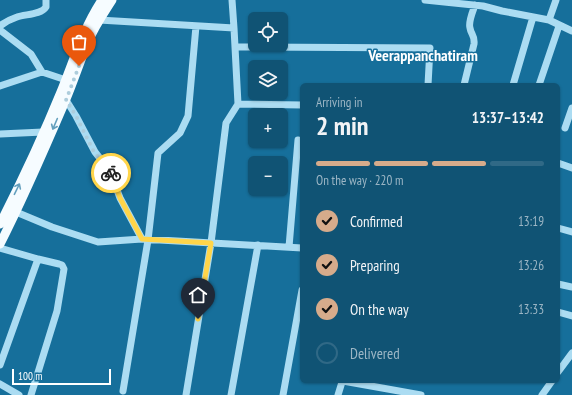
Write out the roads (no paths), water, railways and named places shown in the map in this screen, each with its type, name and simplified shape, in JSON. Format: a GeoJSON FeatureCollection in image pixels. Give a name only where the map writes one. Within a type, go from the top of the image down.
{"type":"FeatureCollection","features":[{"type":"Feature","properties":{"kind":"main road"},"geometry":{"type":"LineString","coordinates":[[0,244],[2,227],[20,183],[66,80],[84,31],[102,0]]}},
{"type":"Feature","properties":{"kind":"main road"},"geometry":{"type":"LineString","coordinates":[[2,227],[16,212],[66,100],[87,43],[112,0]]}},
{"type":"Feature","properties":{"kind":"street"},"geometry":{"type":"LineString","coordinates":[[0,26],[16,17],[43,11],[46,7],[46,0]]}},
{"type":"Feature","properties":{"kind":"street"},"geometry":{"type":"LineString","coordinates":[[186,395],[211,243],[226,123],[238,104],[232,0]]}},
{"type":"Feature","properties":{"kind":"street"},"geometry":{"type":"LineString","coordinates":[[425,0],[475,5],[549,20],[572,31]]}},
{"type":"Feature","properties":{"kind":"street"},"geometry":{"type":"LineString","coordinates":[[549,20],[556,0]]}},
{"type":"Feature","properties":{"kind":"street"},"geometry":{"type":"LineString","coordinates":[[464,83],[475,38],[469,28],[469,24],[475,5]]}},
{"type":"Feature","properties":{"kind":"street"},"geometry":{"type":"LineString","coordinates":[[514,83],[533,17]]}},
{"type":"Feature","properties":{"kind":"street"},"geometry":{"type":"LineString","coordinates":[[99,20],[234,28]]}},
{"type":"Feature","properties":{"kind":"street"},"geometry":{"type":"LineString","coordinates":[[124,391],[158,153],[180,133],[188,116],[196,26]]}},
{"type":"Feature","properties":{"kind":"street"},"geometry":{"type":"LineString","coordinates":[[541,83],[559,26]]}},
{"type":"Feature","properties":{"kind":"street"},"geometry":{"type":"LineString","coordinates":[[0,30],[31,54],[42,72]]}},
{"type":"Feature","properties":{"kind":"street"},"geometry":{"type":"LineString","coordinates":[[235,47],[430,48],[428,83]]}},
{"type":"Feature","properties":{"kind":"street"},"geometry":{"type":"LineString","coordinates":[[0,86],[42,72],[66,80]]}},
{"type":"Feature","properties":{"kind":"street"},"geometry":{"type":"LineString","coordinates":[[66,100],[76,116],[94,152],[110,171],[120,198],[145,239]]}},
{"type":"Feature","properties":{"kind":"street"},"geometry":{"type":"LineString","coordinates":[[238,104],[300,105]]}},
{"type":"Feature","properties":{"kind":"street"},"geometry":{"type":"LineString","coordinates":[[565,128],[572,109]]}},
{"type":"Feature","properties":{"kind":"street"},"geometry":{"type":"LineString","coordinates":[[0,134],[43,132]]}},
{"type":"Feature","properties":{"kind":"street"},"geometry":{"type":"LineString","coordinates":[[289,247],[298,140]]}},
{"type":"Feature","properties":{"kind":"street"},"geometry":{"type":"LineString","coordinates":[[560,164],[572,168]]}},
{"type":"Feature","properties":{"kind":"street"},"geometry":{"type":"LineString","coordinates":[[16,212],[52,227],[98,242],[145,239],[300,248]]}},
{"type":"Feature","properties":{"kind":"street"},"geometry":{"type":"LineString","coordinates":[[560,229],[572,232]]}},
{"type":"Feature","properties":{"kind":"street"},"geometry":{"type":"LineString","coordinates":[[231,395],[258,245]]}},
{"type":"Feature","properties":{"kind":"street"},"geometry":{"type":"LineString","coordinates":[[0,248],[62,265],[64,267],[57,311],[31,395]]}},
{"type":"Feature","properties":{"kind":"street"},"geometry":{"type":"LineString","coordinates":[[0,365],[38,259]]}},
{"type":"Feature","properties":{"kind":"street"},"geometry":{"type":"LineString","coordinates":[[560,284],[572,287]]}},
{"type":"Feature","properties":{"kind":"street"},"geometry":{"type":"LineString","coordinates":[[283,395],[300,301]]}},
{"type":"Feature","properties":{"kind":"street"},"geometry":{"type":"LineString","coordinates":[[560,313],[572,316]]}},
{"type":"Feature","properties":{"kind":"street"},"geometry":{"type":"LineString","coordinates":[[560,369],[572,353]]}},
{"type":"Feature","properties":{"kind":"street"},"geometry":{"type":"LineString","coordinates":[[338,395],[341,383]]}},
{"type":"Feature","properties":{"kind":"street"},"geometry":{"type":"LineString","coordinates":[[353,383],[421,395]]}},
{"type":"Feature","properties":{"kind":"street"},"geometry":{"type":"LineString","coordinates":[[542,395],[551,383]]}},
{"type":"Feature","properties":{"kind":"street"},"geometry":{"type":"LineString","coordinates":[[0,384],[19,395]]}},
{"type":"Feature","properties":{"kind":"district","name":"Veerappanchatiram"},"geometry":{"type":"Point","coordinates":[423,55]}}]}
